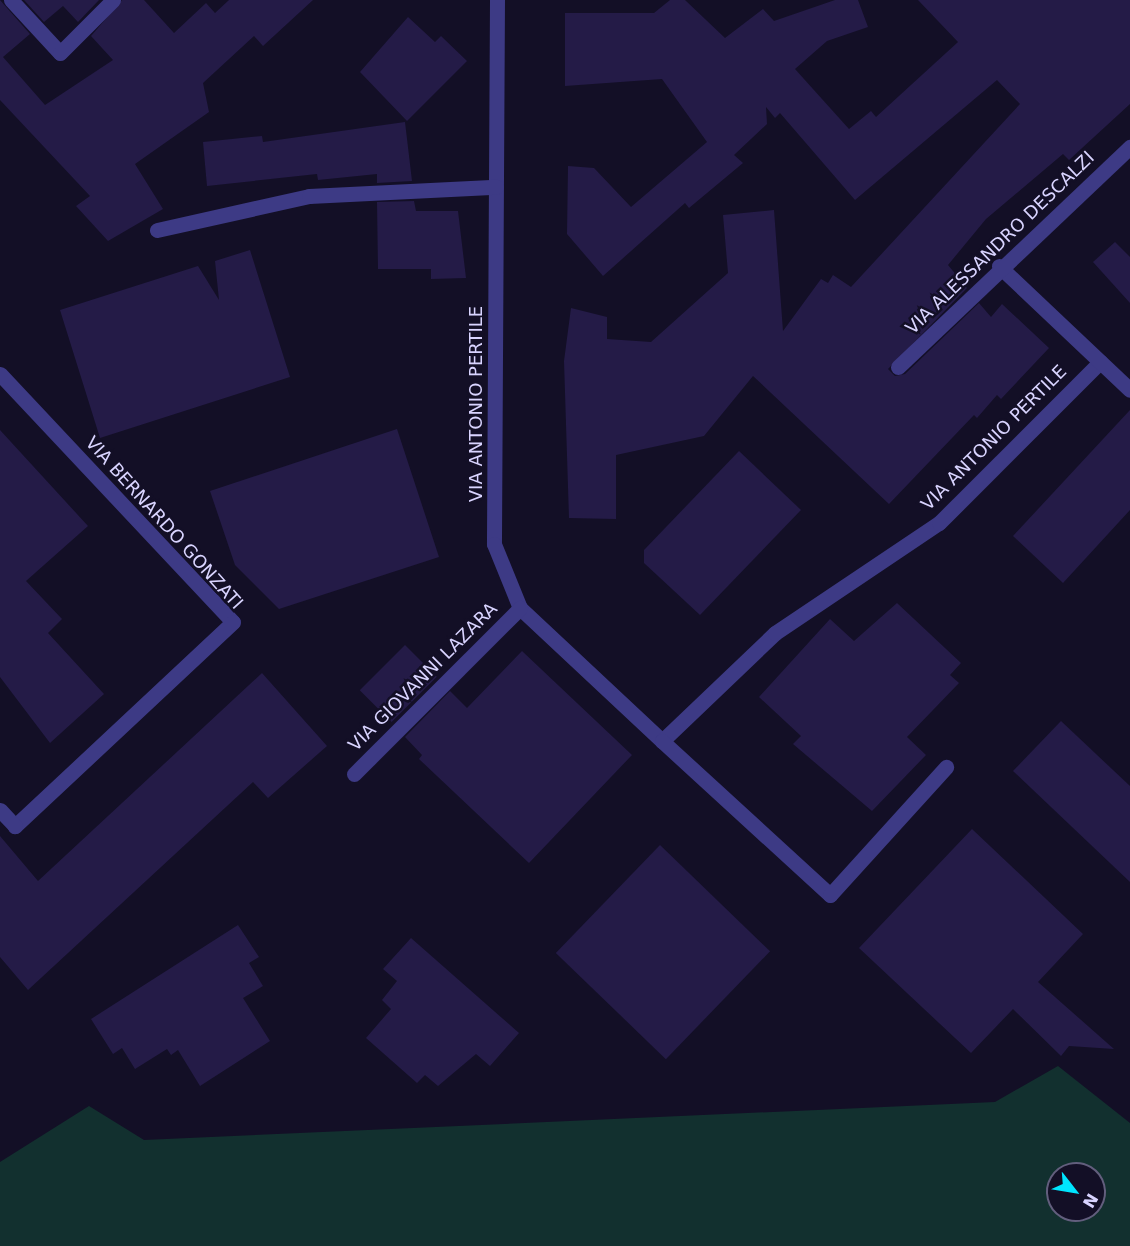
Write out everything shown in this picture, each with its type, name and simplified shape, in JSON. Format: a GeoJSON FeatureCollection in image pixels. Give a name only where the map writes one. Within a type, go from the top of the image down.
{"type":"FeatureCollection","features":[{"type":"Feature","properties":{"kind":"street"},"geometry":{"type":"LineString","coordinates":[[11,0],[60,53],[113,0]]}},
{"type":"Feature","properties":{"kind":"street","name":"VIA ANTONIO PERTILE"},"geometry":{"type":"LineString","coordinates":[[497,0],[495,544],[520,608],[830,895],[945,767]]}},
{"type":"Feature","properties":{"kind":"street","name":"VIA ALESSANDRO DESCALZI"},"geometry":{"type":"LineString","coordinates":[[898,368],[999,266],[1130,147]]}},
{"type":"Feature","properties":{"kind":"street"},"geometry":{"type":"LineString","coordinates":[[157,230],[309,196],[496,187]]}},
{"type":"Feature","properties":{"kind":"street"},"geometry":{"type":"LineString","coordinates":[[999,266],[1130,390]]}},
{"type":"Feature","properties":{"kind":"street","name":"VIA ANTONIO PERTILE"},"geometry":{"type":"LineString","coordinates":[[662,741],[775,633],[939,523],[1100,362]]}},
{"type":"Feature","properties":{"kind":"street","name":"VIA BERNARDO GONZATI"},"geometry":{"type":"LineString","coordinates":[[0,374],[233,622],[15,826],[0,810]]}},
{"type":"Feature","properties":{"kind":"street","name":"VIA GIOVANNI LAZARA"},"geometry":{"type":"LineString","coordinates":[[354,774],[520,608]]}},
{"type":"Feature","properties":{"kind":"green space"},"geometry":{"type":"Polygon","coordinates":[[[1058,1066],[1130,1123],[1130,1246],[0,1246],[0,1162],[89,1106],[144,1140],[995,1102],[1058,1066]]]}},
{"type":"Feature","properties":{"kind":"building"},"geometry":{"type":"Polygon","coordinates":[[[0,0],[30,34],[3,57],[45,105],[113,60],[91,36],[122,0],[144,0],[174,33],[206,3],[215,13],[229,0],[313,0],[263,46],[254,36],[203,83],[209,112],[135,164],[163,209],[108,241],[76,206],[90,196],[0,100],[0,0]]]}},
{"type":"Feature","properties":{"kind":"building"},"geometry":{"type":"Polygon","coordinates":[[[24,0],[99,0],[78,22],[63,6],[44,22],[24,0]]]}},
{"type":"Feature","properties":{"kind":"building"},"geometry":{"type":"Polygon","coordinates":[[[670,0],[685,0],[725,38],[763,9],[774,21],[835,0],[858,0],[868,27],[827,41],[795,69],[849,129],[871,111],[876,117],[958,42],[918,0],[1130,0],[1130,104],[1069,160],[1063,154],[986,219],[948,265],[967,288],[888,369],[895,376],[905,374],[979,303],[991,317],[1002,304],[1049,348],[1001,399],[997,395],[977,418],[974,415],[889,504],[753,376],[704,436],[616,455],[616,519],[569,518],[564,361],[571,308],[607,317],[607,339],[651,342],[728,273],[723,215],[774,210],[783,331],[821,279],[828,283],[833,275],[851,287],[1020,104],[997,80],[855,200],[780,113],[775,118],[766,107],[767,124],[734,155],[743,163],[689,208],[685,203],[603,276],[567,234],[568,166],[594,168],[631,207],[707,142],[662,79],[565,86],[565,13],[654,13],[670,0]]]}},
{"type":"Feature","properties":{"kind":"building"},"geometry":{"type":"Polygon","coordinates":[[[408,17],[435,42],[441,36],[467,61],[407,121],[360,72],[408,17]]]}},
{"type":"Feature","properties":{"kind":"building"},"geometry":{"type":"Polygon","coordinates":[[[405,122],[412,181],[377,183],[377,174],[318,180],[317,174],[207,186],[203,142],[262,136],[263,142],[405,122]]]}},
{"type":"Feature","properties":{"kind":"building"},"geometry":{"type":"Polygon","coordinates":[[[414,201],[416,211],[458,211],[466,278],[431,279],[431,269],[378,269],[377,202],[414,201]]]}},
{"type":"Feature","properties":{"kind":"building"},"geometry":{"type":"Polygon","coordinates":[[[1115,242],[1130,257],[1130,303],[1093,262],[1115,242]]]}},
{"type":"Feature","properties":{"kind":"building"},"geometry":{"type":"Polygon","coordinates":[[[250,250],[290,377],[100,438],[60,310],[198,266],[219,300],[215,261],[250,250]]]}},
{"type":"Feature","properties":{"kind":"building"},"geometry":{"type":"Polygon","coordinates":[[[1130,410],[1130,510],[1063,583],[1013,536],[1130,410]]]}},
{"type":"Feature","properties":{"kind":"building"},"geometry":{"type":"Polygon","coordinates":[[[397,429],[439,557],[279,609],[235,565],[210,491],[397,429]]]}},
{"type":"Feature","properties":{"kind":"building"},"geometry":{"type":"Polygon","coordinates":[[[0,430],[88,526],[26,581],[62,619],[48,633],[104,694],[50,743],[0,677],[0,430]]]}},
{"type":"Feature","properties":{"kind":"building"},"geometry":{"type":"Polygon","coordinates":[[[739,451],[801,510],[700,615],[644,563],[644,550],[739,451]]]}},
{"type":"Feature","properties":{"kind":"building"},"geometry":{"type":"Polygon","coordinates":[[[897,603],[961,663],[950,675],[959,683],[907,737],[926,755],[872,811],[793,744],[801,736],[759,697],[830,619],[854,641],[897,603]]]}},
{"type":"Feature","properties":{"kind":"building"},"geometry":{"type":"Polygon","coordinates":[[[405,645],[437,677],[392,722],[360,690],[405,645]]]}},
{"type":"Feature","properties":{"kind":"building"},"geometry":{"type":"Polygon","coordinates":[[[522,651],[632,755],[529,863],[419,759],[422,755],[405,737],[450,691],[467,708],[522,651]]]}},
{"type":"Feature","properties":{"kind":"building"},"geometry":{"type":"Polygon","coordinates":[[[262,673],[327,746],[268,798],[253,782],[28,990],[0,957],[0,836],[38,881],[262,673]]]}},
{"type":"Feature","properties":{"kind":"building"},"geometry":{"type":"Polygon","coordinates":[[[1061,721],[1130,786],[1130,882],[1013,771],[1061,721]]]}},
{"type":"Feature","properties":{"kind":"building"},"geometry":{"type":"Polygon","coordinates":[[[972,829],[1083,934],[1038,982],[1114,1049],[1069,1046],[1061,1056],[1013,1009],[971,1053],[859,948],[972,829]]]}},
{"type":"Feature","properties":{"kind":"building"},"geometry":{"type":"Polygon","coordinates":[[[660,845],[770,951],[666,1059],[556,953],[660,845]]]}},
{"type":"Feature","properties":{"kind":"building"},"geometry":{"type":"Polygon","coordinates":[[[238,925],[259,957],[249,963],[263,986],[243,998],[270,1041],[200,1086],[178,1050],[171,1055],[167,1049],[135,1069],[122,1048],[113,1054],[91,1019],[238,925]]]}},
{"type":"Feature","properties":{"kind":"building"},"geometry":{"type":"Polygon","coordinates":[[[411,938],[519,1033],[490,1066],[476,1054],[438,1086],[425,1075],[417,1083],[366,1038],[391,1009],[382,1000],[397,981],[383,969],[411,938]]]}}]}
